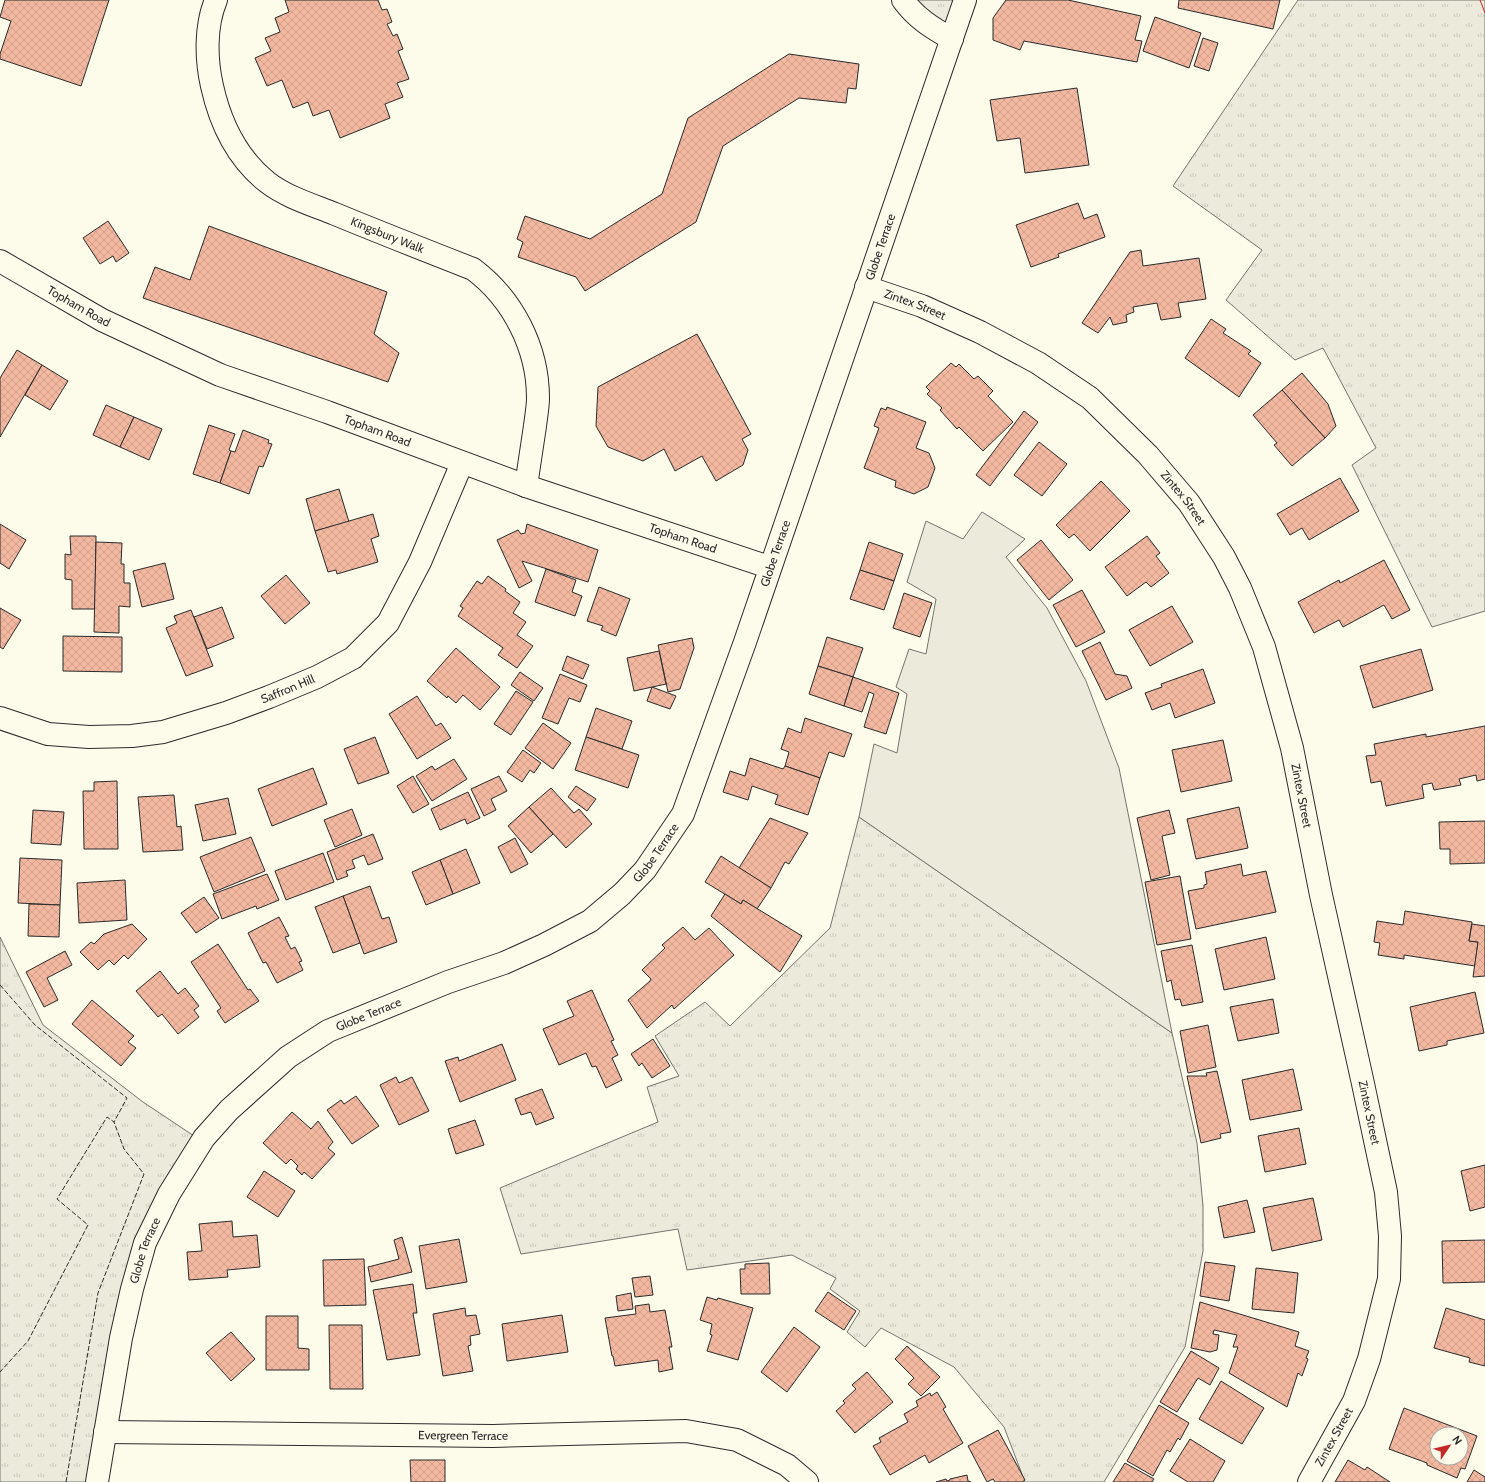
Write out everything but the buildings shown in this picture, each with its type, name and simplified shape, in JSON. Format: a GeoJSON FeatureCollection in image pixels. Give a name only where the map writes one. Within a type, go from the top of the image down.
{"type":"FeatureCollection","features":[{"type":"Feature","properties":{"kind":"street","name":"Kingsbury Walk"},"geometry":{"type":"LineString","coordinates":[[216,0],[212,15],[207,60],[218,111],[244,159],[267,182],[298,199],[473,269],[487,280],[503,297],[528,342],[535,364],[538,399],[526,486]]}},
{"type":"Feature","properties":{"kind":"street"},"geometry":{"type":"LineString","coordinates":[[903,0],[914,15],[932,28],[952,39]]}},
{"type":"Feature","properties":{"kind":"street","name":"Globe Terrace"},"geometry":{"type":"LineString","coordinates":[[97,1482],[124,1324],[145,1243],[169,1194],[204,1138],[229,1110],[288,1056],[328,1031],[448,982],[504,963],[544,945],[590,921],[622,894],[646,870],[683,814],[744,642],[965,0]]}},
{"type":"Feature","properties":{"kind":"street","name":"Topham Road"},"geometry":{"type":"LineString","coordinates":[[0,261],[102,320],[220,375],[327,412],[526,486],[769,567]]}},
{"type":"Feature","properties":{"kind":"street","name":"Zintex Street"},"geometry":{"type":"LineString","coordinates":[[866,287],[922,306],[980,332],[1038,363],[1090,398],[1148,455],[1189,503],[1224,557],[1242,594],[1264,647],[1292,748],[1321,895],[1386,1192],[1390,1236],[1389,1280],[1369,1359],[1354,1401],[1309,1482]]}},
{"type":"Feature","properties":{"kind":"street","name":"Saffron Hill"},"geometry":{"type":"LineString","coordinates":[[0,718],[48,734],[89,738],[132,736],[163,732],[226,713],[269,697],[317,677],[353,658],[388,623],[420,562],[462,463]]}},
{"type":"Feature","properties":{"kind":"street","name":"Evergreen Terrace"},"geometry":{"type":"LineString","coordinates":[[105,1432],[493,1436],[686,1432],[737,1440],[787,1465],[807,1482]]}},
{"type":"Feature","properties":{"kind":"green space"},"geometry":{"type":"Polygon","coordinates":[[[898,0],[967,0],[953,40],[898,0]]]}},
{"type":"Feature","properties":{"kind":"green space"},"geometry":{"type":"Polygon","coordinates":[[[1298,0],[1485,0],[1485,611],[1432,627],[1352,465],[1376,448],[1323,348],[1295,360],[1226,300],[1262,250],[1173,186],[1298,0]]]}},
{"type":"Feature","properties":{"kind":"green space"},"geometry":{"type":"Polygon","coordinates":[[[982,512],[1025,539],[1006,557],[1047,608],[1086,681],[1119,768],[1172,1033],[859,817],[874,744],[897,753],[907,694],[896,687],[909,649],[926,654],[936,599],[907,582],[926,521],[963,539],[982,512]]]}},
{"type":"Feature","properties":{"kind":"green space"},"geometry":{"type":"Polygon","coordinates":[[[859,817],[1172,1033],[1197,1143],[1203,1206],[1203,1251],[1185,1347],[1104,1482],[1025,1482],[1004,1427],[954,1367],[881,1328],[865,1347],[847,1332],[860,1311],[830,1289],[836,1278],[792,1255],[687,1270],[678,1229],[521,1254],[500,1188],[658,1122],[647,1087],[679,1076],[655,1036],[705,1002],[730,1026],[830,928],[859,817]]]}},
{"type":"Feature","properties":{"kind":"green space"},"geometry":{"type":"Polygon","coordinates":[[[0,937],[43,1025],[143,1102],[203,1142],[145,1245],[98,1482],[0,1482],[0,937]]]}},
{"type":"Feature","properties":{"kind":"fence"},"geometry":{"type":"LineString","coordinates":[[0,985],[35,1025],[127,1098],[114,1122],[107,1117],[57,1199],[88,1225],[28,1341],[0,1372]]}},
{"type":"Feature","properties":{"kind":"fence"},"geometry":{"type":"LineString","coordinates":[[66,1482],[98,1293],[144,1174],[124,1149],[114,1122]]}},
{"type":"Feature","properties":{"kind":"power"},"geometry":{"type":"LineString","coordinates":[[1480,0],[1485,13]]}}]}
